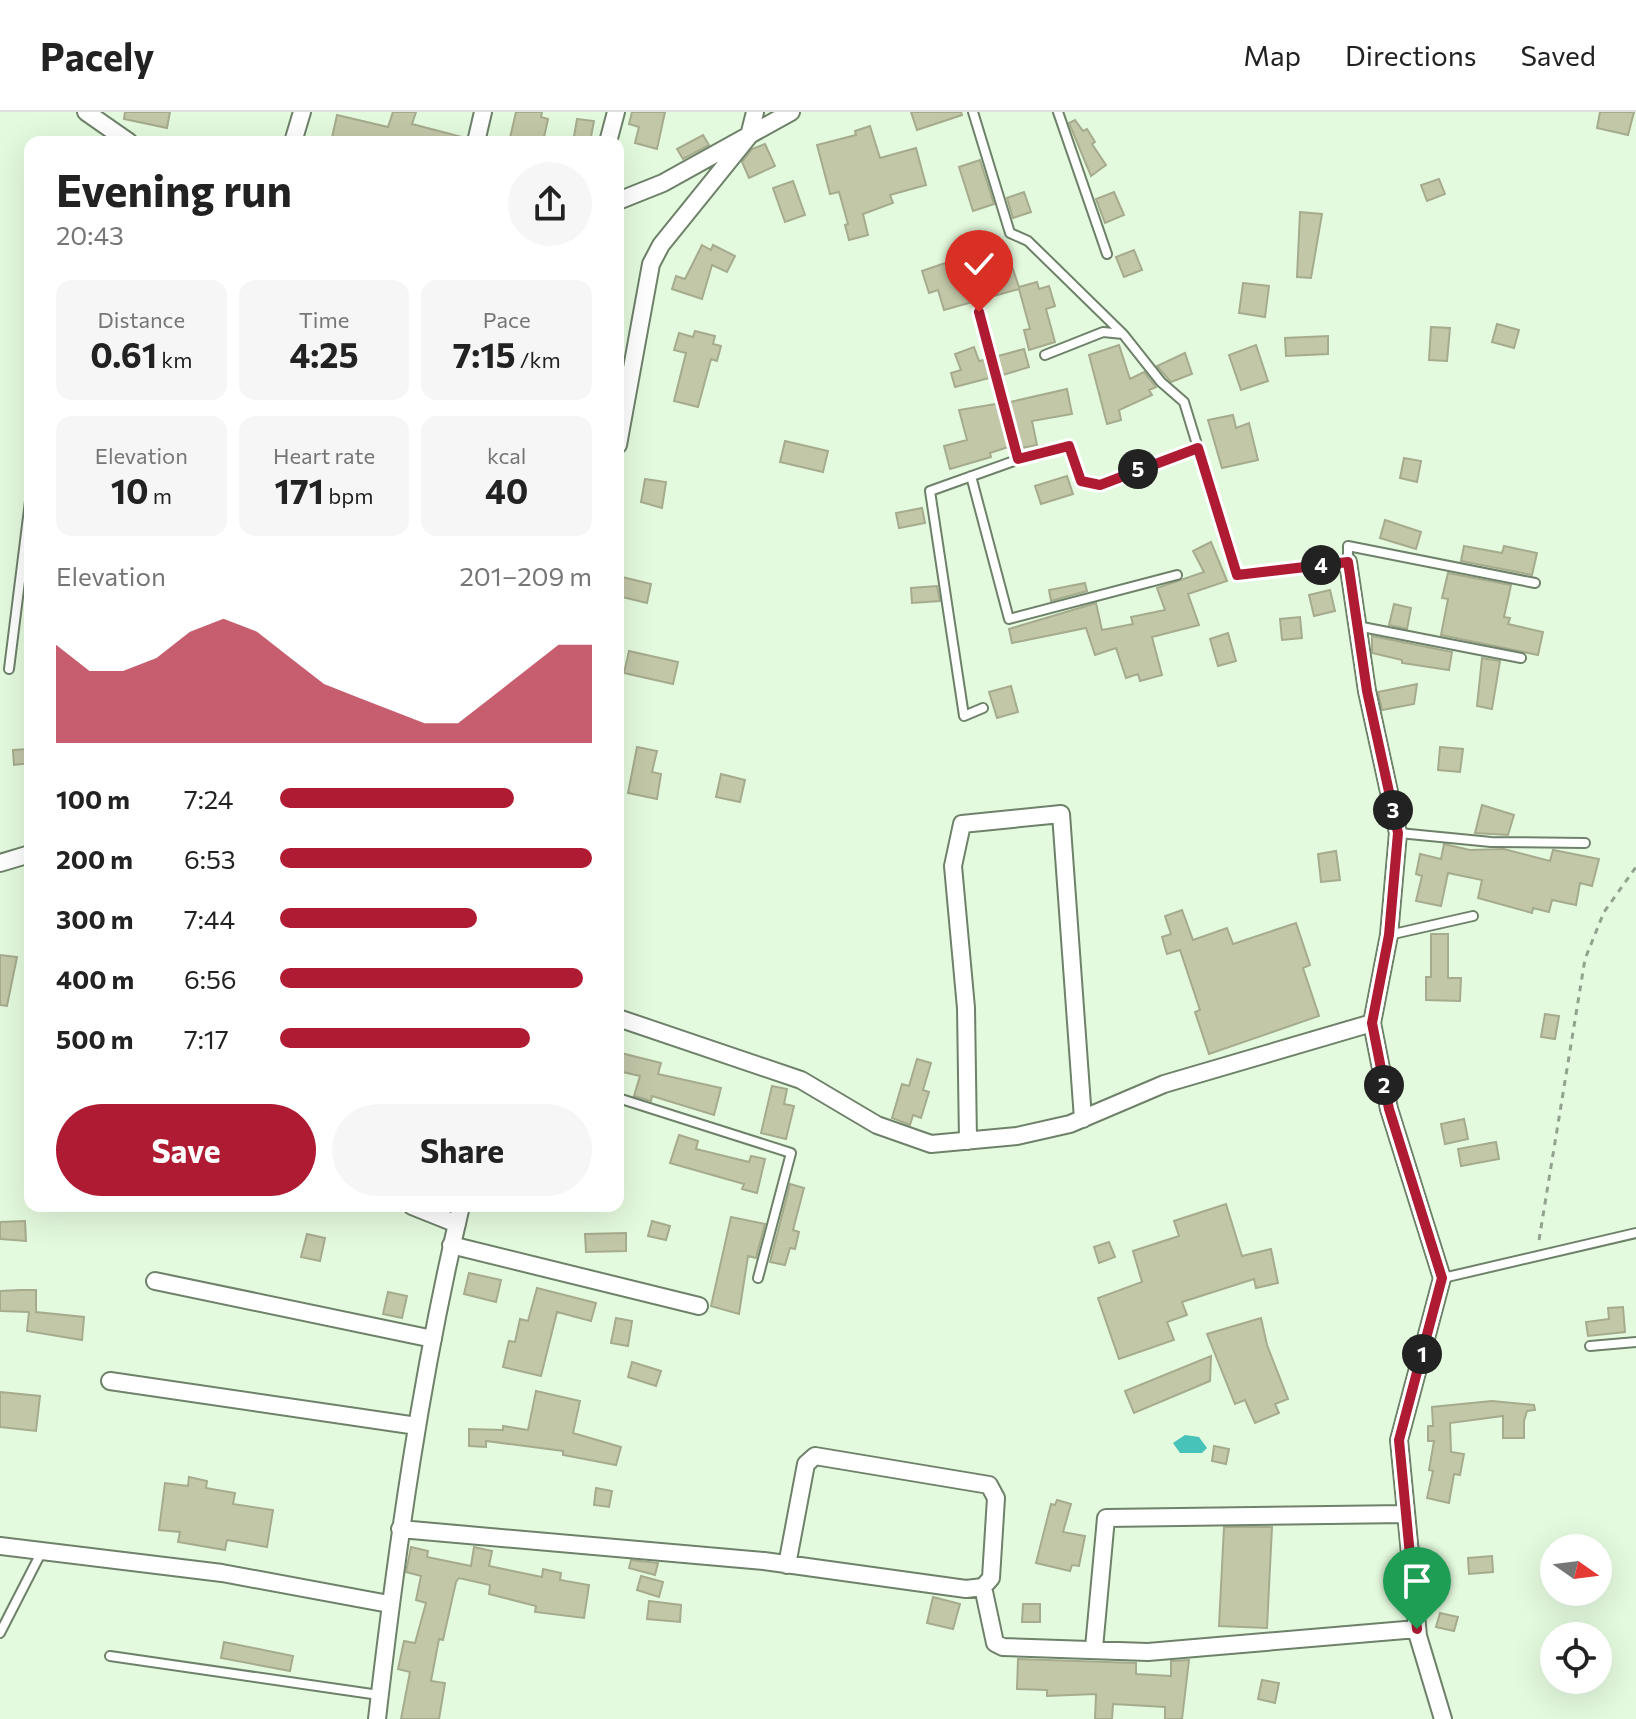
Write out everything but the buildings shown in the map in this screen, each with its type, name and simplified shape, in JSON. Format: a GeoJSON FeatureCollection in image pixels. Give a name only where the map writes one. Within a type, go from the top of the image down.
{"type":"FeatureCollection","features":[{"type":"Feature","properties":{"kind":"street"},"geometry":{"type":"LineString","coordinates":[[86,112],[112,136]]}},
{"type":"Feature","properties":{"kind":"street"},"geometry":{"type":"LineString","coordinates":[[295,136],[302,112]]}},
{"type":"Feature","properties":{"kind":"street"},"geometry":{"type":"LineString","coordinates":[[477,136],[483,112]]}},
{"type":"Feature","properties":{"kind":"street"},"geometry":{"type":"LineString","coordinates":[[610,136],[616,112]]}},
{"type":"Feature","properties":{"kind":"street"},"geometry":{"type":"LineString","coordinates":[[624,412],[651,264],[661,245],[749,136],[755,112]]}},
{"type":"Feature","properties":{"kind":"street"},"geometry":{"type":"LineString","coordinates":[[624,199],[663,183],[791,112]]}},
{"type":"Feature","properties":{"kind":"street"},"geometry":{"type":"LineString","coordinates":[[1348,562],[1367,691],[1398,833],[1389,935],[1372,1023],[1389,1109],[1442,1278],[1399,1440],[1417,1629],[1443,1719]]}},
{"type":"Feature","properties":{"kind":"street"},"geometry":{"type":"LineString","coordinates":[[968,1141],[966,1008],[953,866],[962,824],[1061,814],[1083,1119]]}},
{"type":"Feature","properties":{"kind":"street"},"geometry":{"type":"LineString","coordinates":[[0,863],[24,856]]}},
{"type":"Feature","properties":{"kind":"street"},"geometry":{"type":"LineString","coordinates":[[624,1020],[801,1080],[877,1125],[931,1144],[1017,1136],[1083,1119],[1164,1084],[1372,1023]]}},
{"type":"Feature","properties":{"kind":"street"},"geometry":{"type":"LineString","coordinates":[[427,1212],[457,1224]]}},
{"type":"Feature","properties":{"kind":"street"},"geometry":{"type":"LineString","coordinates":[[377,1719],[400,1529],[433,1339],[460,1212]]}},
{"type":"Feature","properties":{"kind":"street"},"geometry":{"type":"LineString","coordinates":[[451,1245],[699,1306]]}},
{"type":"Feature","properties":{"kind":"street"},"geometry":{"type":"LineString","coordinates":[[155,1281],[433,1339]]}},
{"type":"Feature","properties":{"kind":"street"},"geometry":{"type":"LineString","coordinates":[[110,1381],[417,1426]]}},
{"type":"Feature","properties":{"kind":"street"},"geometry":{"type":"LineString","coordinates":[[400,1529],[787,1565],[966,1589],[983,1587],[991,1578],[996,1498],[989,1485],[815,1456],[806,1464],[803,1475],[787,1565]]}},
{"type":"Feature","properties":{"kind":"street"},"geometry":{"type":"LineString","coordinates":[[1094,1648],[1106,1518],[1406,1514]]}},
{"type":"Feature","properties":{"kind":"street"},"geometry":{"type":"LineString","coordinates":[[0,1546],[235,1575],[389,1604]]}},
{"type":"Feature","properties":{"kind":"street"},"geometry":{"type":"LineString","coordinates":[[983,1587],[995,1643],[1003,1647],[1148,1652],[1417,1629]]}},
{"type":"Feature","properties":{"kind":"lane"},"geometry":{"type":"LineString","coordinates":[[973,112],[1010,233],[1028,241],[1123,334],[1161,382],[1184,402],[1237,575],[1348,562],[1348,546],[1535,583]]}},
{"type":"Feature","properties":{"kind":"lane"},"geometry":{"type":"LineString","coordinates":[[1058,112],[1107,254]]}},
{"type":"Feature","properties":{"kind":"lane"},"geometry":{"type":"LineString","coordinates":[[979,312],[1018,459]]}},
{"type":"Feature","properties":{"kind":"lane"},"geometry":{"type":"LineString","coordinates":[[1045,355],[1103,332],[1123,334]]}},
{"type":"Feature","properties":{"kind":"lane"},"geometry":{"type":"LineString","coordinates":[[983,708],[964,716],[930,491],[1018,459],[1069,446],[1081,481],[1100,485],[1198,448]]}},
{"type":"Feature","properties":{"kind":"lane"},"geometry":{"type":"LineString","coordinates":[[971,476],[1009,619],[1177,575]]}},
{"type":"Feature","properties":{"kind":"lane"},"geometry":{"type":"LineString","coordinates":[[9,669],[24,549]]}},
{"type":"Feature","properties":{"kind":"lane"},"geometry":{"type":"LineString","coordinates":[[1357,626],[1521,658]]}},
{"type":"Feature","properties":{"kind":"lane"},"geometry":{"type":"LineString","coordinates":[[1398,833],[1491,842],[1585,843]]}},
{"type":"Feature","properties":{"kind":"lane"},"geometry":{"type":"LineString","coordinates":[[1389,935],[1473,916]]}},
{"type":"Feature","properties":{"kind":"lane"},"geometry":{"type":"LineString","coordinates":[[624,1100],[791,1153],[758,1278]]}},
{"type":"Feature","properties":{"kind":"lane"},"geometry":{"type":"LineString","coordinates":[[1442,1278],[1636,1233]]}},
{"type":"Feature","properties":{"kind":"lane"},"geometry":{"type":"LineString","coordinates":[[1590,1346],[1636,1342]]}},
{"type":"Feature","properties":{"kind":"lane"},"geometry":{"type":"LineString","coordinates":[[0,1633],[41,1553]]}},
{"type":"Feature","properties":{"kind":"lane"},"geometry":{"type":"LineString","coordinates":[[110,1656],[380,1695]]}},
{"type":"Feature","properties":{"kind":"path"},"geometry":{"type":"LineString","coordinates":[[1537,1256],[1585,959],[1604,912],[1636,867]]}},
{"type":"Feature","properties":{"kind":"water"},"geometry":{"type":"Polygon","coordinates":[[[1185,1435],[1199,1437],[1207,1448],[1202,1453],[1180,1453],[1173,1443],[1185,1435]]]}},
{"type":"Feature","properties":{"kind":"route"},"geometry":{"type":"LineString","coordinates":[[979,312],[1018,459],[1069,446],[1081,481],[1088,485],[1100,485],[1198,448],[1237,575],[1348,562],[1367,691],[1398,833],[1389,935],[1372,1023],[1389,1109],[1442,1278],[1399,1440],[1417,1629]]}}]}
